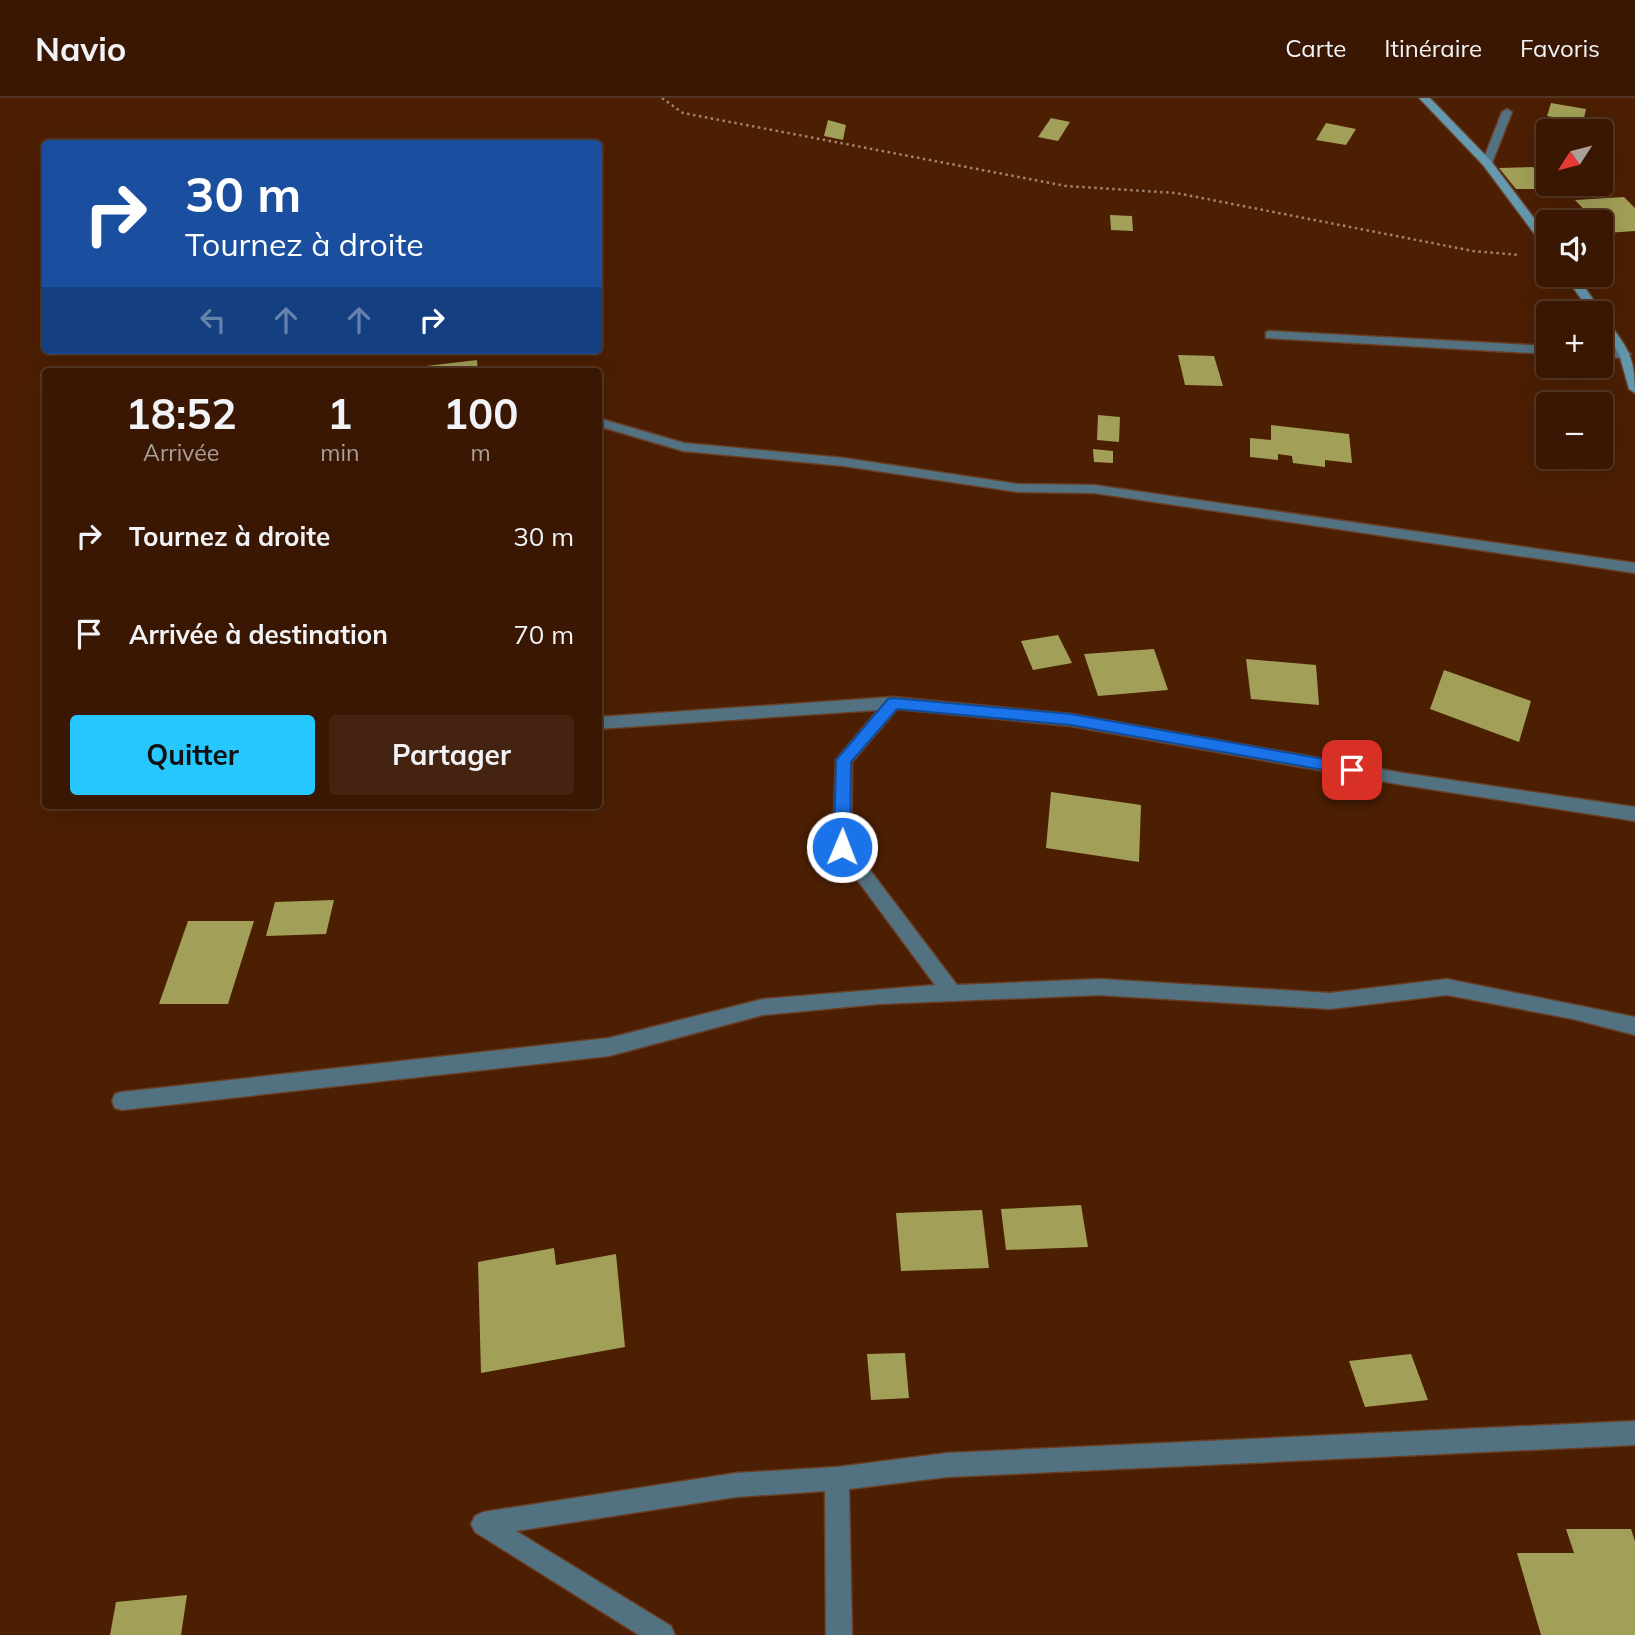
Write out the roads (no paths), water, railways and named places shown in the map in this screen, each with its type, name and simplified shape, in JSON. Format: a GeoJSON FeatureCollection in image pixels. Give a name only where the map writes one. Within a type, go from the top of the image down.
{"type":"FeatureCollection","features":[{"type":"Feature","properties":{"kind":"street"},"geometry":{"type":"LineString","coordinates":[[1424,98],[1486,163],[1536,229]]}},
{"type":"Feature","properties":{"kind":"street"},"geometry":{"type":"LineString","coordinates":[[1486,163],[1507,112]]}},
{"type":"Feature","properties":{"kind":"street"},"geometry":{"type":"LineString","coordinates":[[1270,335],[1536,349]]}},
{"type":"Feature","properties":{"kind":"street"},"geometry":{"type":"LineString","coordinates":[[1613,337],[1625,354],[1635,389]]}},
{"type":"Feature","properties":{"kind":"street"},"geometry":{"type":"LineString","coordinates":[[1613,354],[1625,354]]}},
{"type":"Feature","properties":{"kind":"street"},"geometry":{"type":"LineString","coordinates":[[602,423],[683,447],[844,462],[1018,488],[1094,489],[1635,568]]}},
{"type":"Feature","properties":{"kind":"street"},"geometry":{"type":"LineString","coordinates":[[893,703],[844,760],[842,847],[952,993]]}},
{"type":"Feature","properties":{"kind":"street"},"geometry":{"type":"LineString","coordinates":[[602,723],[893,703],[1071,720],[1404,779],[1635,814]]}},
{"type":"Feature","properties":{"kind":"street"},"geometry":{"type":"LineString","coordinates":[[122,1101],[609,1048],[763,1007],[879,996],[1099,987],[1330,1001],[1447,987],[1635,1026]]}},
{"type":"Feature","properties":{"kind":"street"},"geometry":{"type":"LineString","coordinates":[[662,1635],[483,1524],[736,1485],[838,1479],[947,1465],[1635,1433]]}},
{"type":"Feature","properties":{"kind":"street"},"geometry":{"type":"LineString","coordinates":[[838,1479],[839,1635]]}}]}
